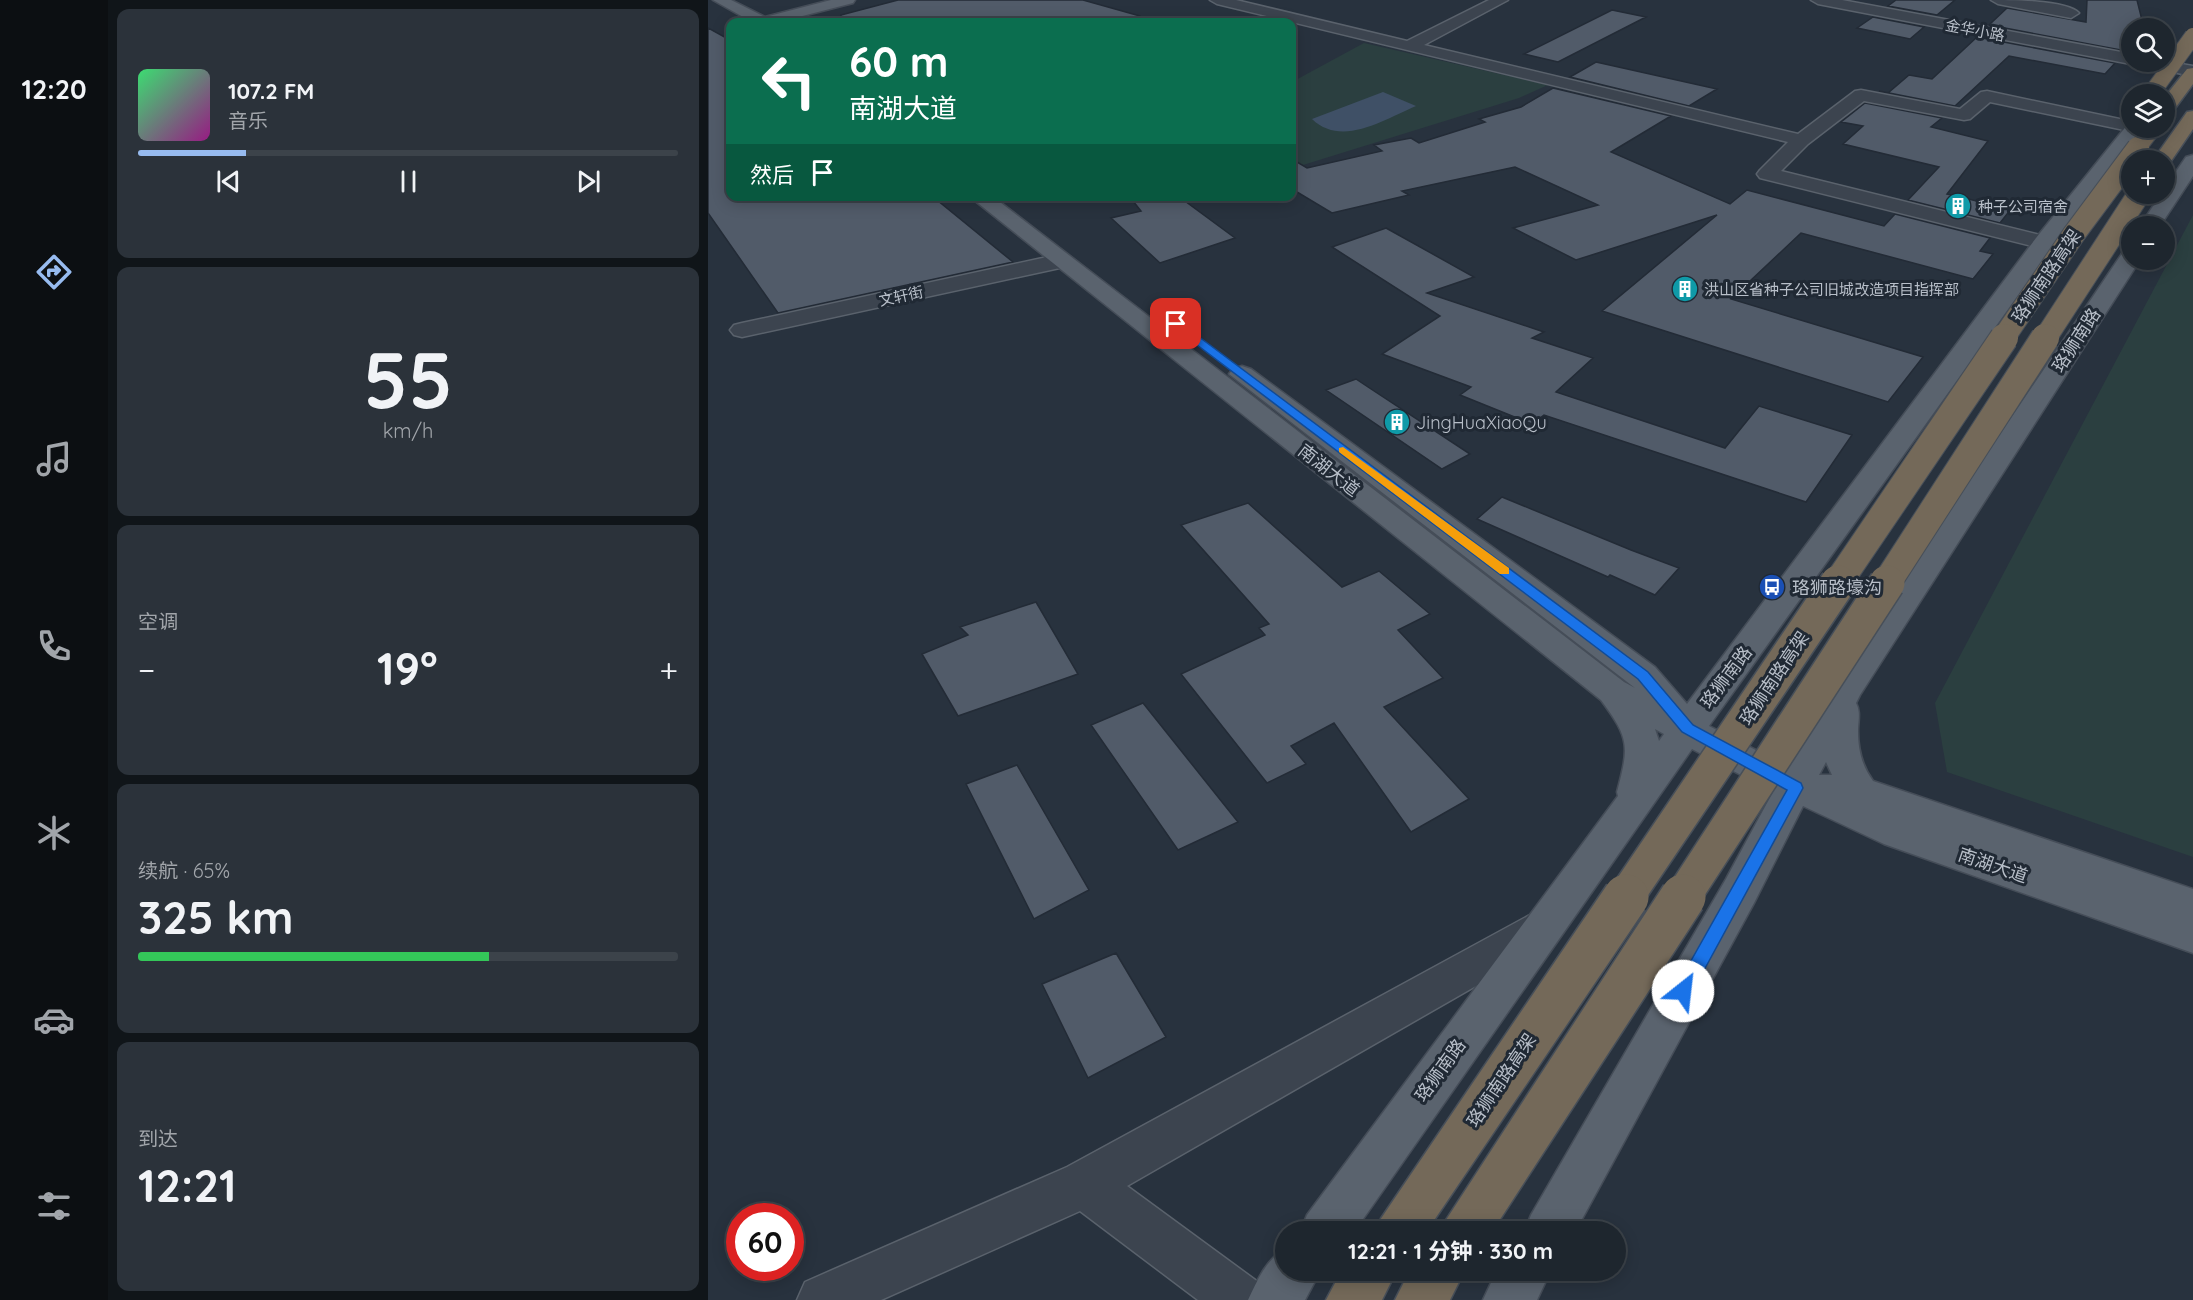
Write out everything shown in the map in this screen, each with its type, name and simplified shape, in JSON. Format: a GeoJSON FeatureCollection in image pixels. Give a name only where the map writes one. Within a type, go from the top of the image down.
{"type":"FeatureCollection","features":[{"type":"Feature","properties":{"kind":"highway"},"geometry":{"type":"LineString","coordinates":[[2158,84],[2193,36]]}},
{"type":"Feature","properties":{"kind":"highway"},"geometry":{"type":"LineString","coordinates":[[2175,93],[2188,71]]}},
{"type":"Feature","properties":{"kind":"highway"},"geometry":{"type":"LineString","coordinates":[[2169,150],[2193,116]]}},
{"type":"Feature","properties":{"kind":"highway","name":"珞狮南路高架"},"geometry":{"type":"LineString","coordinates":[[1406,1221],[2059,238],[2129,138]]}},
{"type":"Feature","properties":{"kind":"highway","name":"珞狮南路高架"},"geometry":{"type":"LineString","coordinates":[[1472,1221],[2133,204]]}},
{"type":"Feature","properties":{"kind":"highway"},"geometry":{"type":"LineString","coordinates":[[1352,1300],[1365,1281]]}},
{"type":"Feature","properties":{"kind":"highway"},"geometry":{"type":"LineString","coordinates":[[1421,1300],[1433,1281]]}},
{"type":"Feature","properties":{"kind":"main road"},"geometry":{"type":"LineString","coordinates":[[720,0],[750,18]]}},
{"type":"Feature","properties":{"kind":"main road"},"geometry":{"type":"LineString","coordinates":[[770,18],[831,0]]}},
{"type":"Feature","properties":{"kind":"main road"},"geometry":{"type":"LineString","coordinates":[[774,18],[848,0]]}},
{"type":"Feature","properties":{"kind":"main road"},"geometry":{"type":"LineString","coordinates":[[708,6],[745,18]]}},
{"type":"Feature","properties":{"kind":"main road"},"geometry":{"type":"LineString","coordinates":[[2172,84],[2188,71],[2193,49]]}},
{"type":"Feature","properties":{"kind":"main road"},"geometry":{"type":"LineString","coordinates":[[2157,216],[2193,161]]}},
{"type":"Feature","properties":{"kind":"main road","name":"南湖大道"},"geometry":{"type":"LineString","coordinates":[[985,201],[1612,691],[1688,728],[1796,788],[1897,833],[2193,935]]}},
{"type":"Feature","properties":{"kind":"main road","name":"南湖大道"},"geometry":{"type":"LineString","coordinates":[[1013,201],[1643,675],[1688,728]]}},
{"type":"Feature","properties":{"kind":"main road","name":"珞狮南路"},"geometry":{"type":"LineString","coordinates":[[1332,1221],[1688,728],[2059,238]]}},
{"type":"Feature","properties":{"kind":"main road","name":"珞狮南路"},"geometry":{"type":"LineString","coordinates":[[1554,1221],[1796,788],[1845,691],[2122,270]]}},
{"type":"Feature","properties":{"kind":"main road"},"geometry":{"type":"LineString","coordinates":[[1643,675],[1672,689],[1692,691],[1707,688],[1729,673]]}},
{"type":"Feature","properties":{"kind":"main road"},"geometry":{"type":"LineString","coordinates":[[1612,691],[1633,717],[1645,753],[1632,805]]}},
{"type":"Feature","properties":{"kind":"main road"},"geometry":{"type":"LineString","coordinates":[[1845,691],[1839,726],[1840,750],[1851,780],[1860,791]]}},
{"type":"Feature","properties":{"kind":"main road","name":"南湖大道"},"geometry":{"type":"LineString","coordinates":[[1796,788],[1860,791],[2193,906]]}},
{"type":"Feature","properties":{"kind":"main road"},"geometry":{"type":"LineString","coordinates":[[1274,1300],[1288,1281]]}},
{"type":"Feature","properties":{"kind":"main road"},"geometry":{"type":"LineString","coordinates":[[1509,1300],[1520,1281]]}},
{"type":"Feature","properties":{"kind":"street"},"geometry":{"type":"LineString","coordinates":[[1217,0],[1292,18]]}},
{"type":"Feature","properties":{"kind":"street"},"geometry":{"type":"LineString","coordinates":[[1409,46],[1501,0]]}},
{"type":"Feature","properties":{"kind":"street","name":"金华小路"},"geometry":{"type":"LineString","coordinates":[[1818,0],[2121,57]]}},
{"type":"Feature","properties":{"kind":"street"},"geometry":{"type":"LineString","coordinates":[[1998,0],[2069,6],[2050,44]]}},
{"type":"Feature","properties":{"kind":"street"},"geometry":{"type":"LineString","coordinates":[[1296,19],[1801,140]]}},
{"type":"Feature","properties":{"kind":"street"},"geometry":{"type":"LineString","coordinates":[[2059,238],[1767,174],[1801,140],[1861,95],[1964,115],[1988,96],[2121,123]]}},
{"type":"Feature","properties":{"kind":"street","name":"文轩街"},"geometry":{"type":"LineString","coordinates":[[742,330],[1061,261]]}},
{"type":"Feature","properties":{"kind":"street"},"geometry":{"type":"LineString","coordinates":[[824,1300],[1084,1184],[1544,927]]}},
{"type":"Feature","properties":{"kind":"street"},"geometry":{"type":"LineString","coordinates":[[1084,1184],[1240,1300]]}},
{"type":"Feature","properties":{"kind":"green space"},"geometry":{"type":"Polygon","coordinates":[[[1364,43],[1548,85],[1519,98],[1303,165],[1296,163],[1296,80],[1364,43]]]}},
{"type":"Feature","properties":{"kind":"green space"},"geometry":{"type":"Polygon","coordinates":[[[2193,215],[2193,857],[1947,772],[1935,703],[2164,270],[2175,270],[2175,249],[2193,215]]]}},
{"type":"Feature","properties":{"kind":"water"},"geometry":{"type":"Polygon","coordinates":[[[1383,92],[1416,106],[1364,128],[1350,131],[1337,131],[1324,127],[1312,119],[1383,92]]]}},
{"type":"Feature","properties":{"kind":"building"},"geometry":{"type":"Polygon","coordinates":[[[898,0],[1083,0],[1140,16],[1140,18],[841,18],[841,15],[898,0]]]}},
{"type":"Feature","properties":{"kind":"building"},"geometry":{"type":"Polygon","coordinates":[[[1896,0],[1955,0],[1937,15],[1888,6],[1896,0]]]}},
{"type":"Feature","properties":{"kind":"building"},"geometry":{"type":"Polygon","coordinates":[[[2087,0],[2137,0],[2142,18],[2121,18],[2121,50],[1989,25],[2007,8],[2086,22],[2087,0]]]}},
{"type":"Feature","properties":{"kind":"building"},"geometry":{"type":"Polygon","coordinates":[[[1612,10],[1646,17],[1558,62],[1524,54],[1612,10]]]}},
{"type":"Feature","properties":{"kind":"building"},"geometry":{"type":"Polygon","coordinates":[[[1873,17],[1924,27],[1910,39],[1857,28],[1873,17]]]}},
{"type":"Feature","properties":{"kind":"building"},"geometry":{"type":"Polygon","coordinates":[[[708,28],[726,38],[726,201],[938,201],[1013,262],[778,313],[708,213],[708,28]]]}},
{"type":"Feature","properties":{"kind":"building"},"geometry":{"type":"Polygon","coordinates":[[[1977,37],[2115,63],[2105,74],[2009,56],[1955,106],[1888,93],[1909,75],[1932,79],[1977,37]]]}},
{"type":"Feature","properties":{"kind":"building"},"geometry":{"type":"Polygon","coordinates":[[[1596,62],[1717,89],[1689,106],[1570,77],[1596,62]]]}},
{"type":"Feature","properties":{"kind":"building"},"geometry":{"type":"Polygon","coordinates":[[[1553,88],[1671,116],[1611,152],[1730,204],[1747,190],[1884,226],[1895,214],[1990,238],[1980,251],[1993,254],[1973,279],[1801,233],[1731,299],[1923,357],[1888,402],[1602,311],[1717,215],[1576,260],[1513,228],[1598,205],[1515,167],[1402,191],[1409,195],[1332,213],[1296,191],[1296,161],[1307,168],[1382,151],[1374,145],[1411,138],[1419,143],[1485,122],[1479,119],[1521,107],[1553,88]]]}},
{"type":"Feature","properties":{"kind":"building"},"geometry":{"type":"Polygon","coordinates":[[[1865,103],[1942,118],[1931,127],[1988,141],[1947,194],[2011,209],[2000,223],[1908,200],[1939,167],[1843,144],[1863,126],[1841,122],[1865,103]]]}},
{"type":"Feature","properties":{"kind":"building"},"geometry":{"type":"Polygon","coordinates":[[[1133,201],[1185,201],[1235,238],[1160,263],[1111,218],[1141,211],[1133,201]]]}},
{"type":"Feature","properties":{"kind":"building"},"geometry":{"type":"Polygon","coordinates":[[[1386,228],[1474,277],[1427,293],[1544,332],[1532,338],[1593,358],[1556,392],[1725,448],[1759,406],[1852,435],[1806,502],[1544,415],[1532,424],[1460,395],[1471,387],[1382,354],[1440,316],[1332,247],[1386,228]]]}},
{"type":"Feature","properties":{"kind":"building","name":"JingHuaXiaoQu"},"geometry":{"type":"Polygon","coordinates":[[[1356,379],[1470,454],[1442,469],[1326,390],[1356,379]]]}},
{"type":"Feature","properties":{"kind":"building"},"geometry":{"type":"Polygon","coordinates":[[[1502,497],[1679,568],[1655,595],[1610,575],[1608,577],[1477,519],[1502,497]]]}},
{"type":"Feature","properties":{"kind":"building"},"geometry":{"type":"Polygon","coordinates":[[[1248,503],[1342,587],[1379,571],[1430,614],[1398,630],[1443,678],[1384,707],[1469,799],[1411,832],[1334,723],[1291,746],[1306,764],[1267,783],[1181,674],[1265,635],[1259,628],[1269,624],[1181,525],[1248,503]]]}},
{"type":"Feature","properties":{"kind":"building"},"geometry":{"type":"Polygon","coordinates":[[[1036,602],[1078,674],[958,716],[922,654],[968,635],[960,627],[1036,602]]]}},
{"type":"Feature","properties":{"kind":"building"},"geometry":{"type":"Polygon","coordinates":[[[1143,703],[1238,822],[1178,850],[1091,725],[1143,703]]]}},
{"type":"Feature","properties":{"kind":"building"},"geometry":{"type":"Polygon","coordinates":[[[1017,765],[1089,890],[1034,919],[966,784],[1017,765]]]}},
{"type":"Feature","properties":{"kind":"building"},"geometry":{"type":"Polygon","coordinates":[[[1116,953],[1166,1037],[1088,1078],[1042,984],[1116,953]]]}},
{"type":"Feature","properties":{"kind":"slow traffic"},"geometry":{"type":"LineString","coordinates":[[1343,450],[1505,571]]}},
{"type":"Feature","properties":{"kind":"place","name":"种子公司宿舍"},"geometry":{"type":"Point","coordinates":[1958,206]}},
{"type":"Feature","properties":{"kind":"place","name":"洪山区省种子公司旧城改造项目指挥部"},"geometry":{"type":"Point","coordinates":[1685,289]}},
{"type":"Feature","properties":{"kind":"place","name":"JingHuaXiaoQu"},"geometry":{"type":"Point","coordinates":[1397,422]}},
{"type":"Feature","properties":{"kind":"place","name":"珞狮路壕沟"},"geometry":{"type":"Point","coordinates":[1772,587]}},
{"type":"Feature","properties":{"kind":"route"},"geometry":{"type":"LineString","coordinates":[[1176,324],[1643,675],[1688,728],[1796,788],[1683,991]]}}]}
